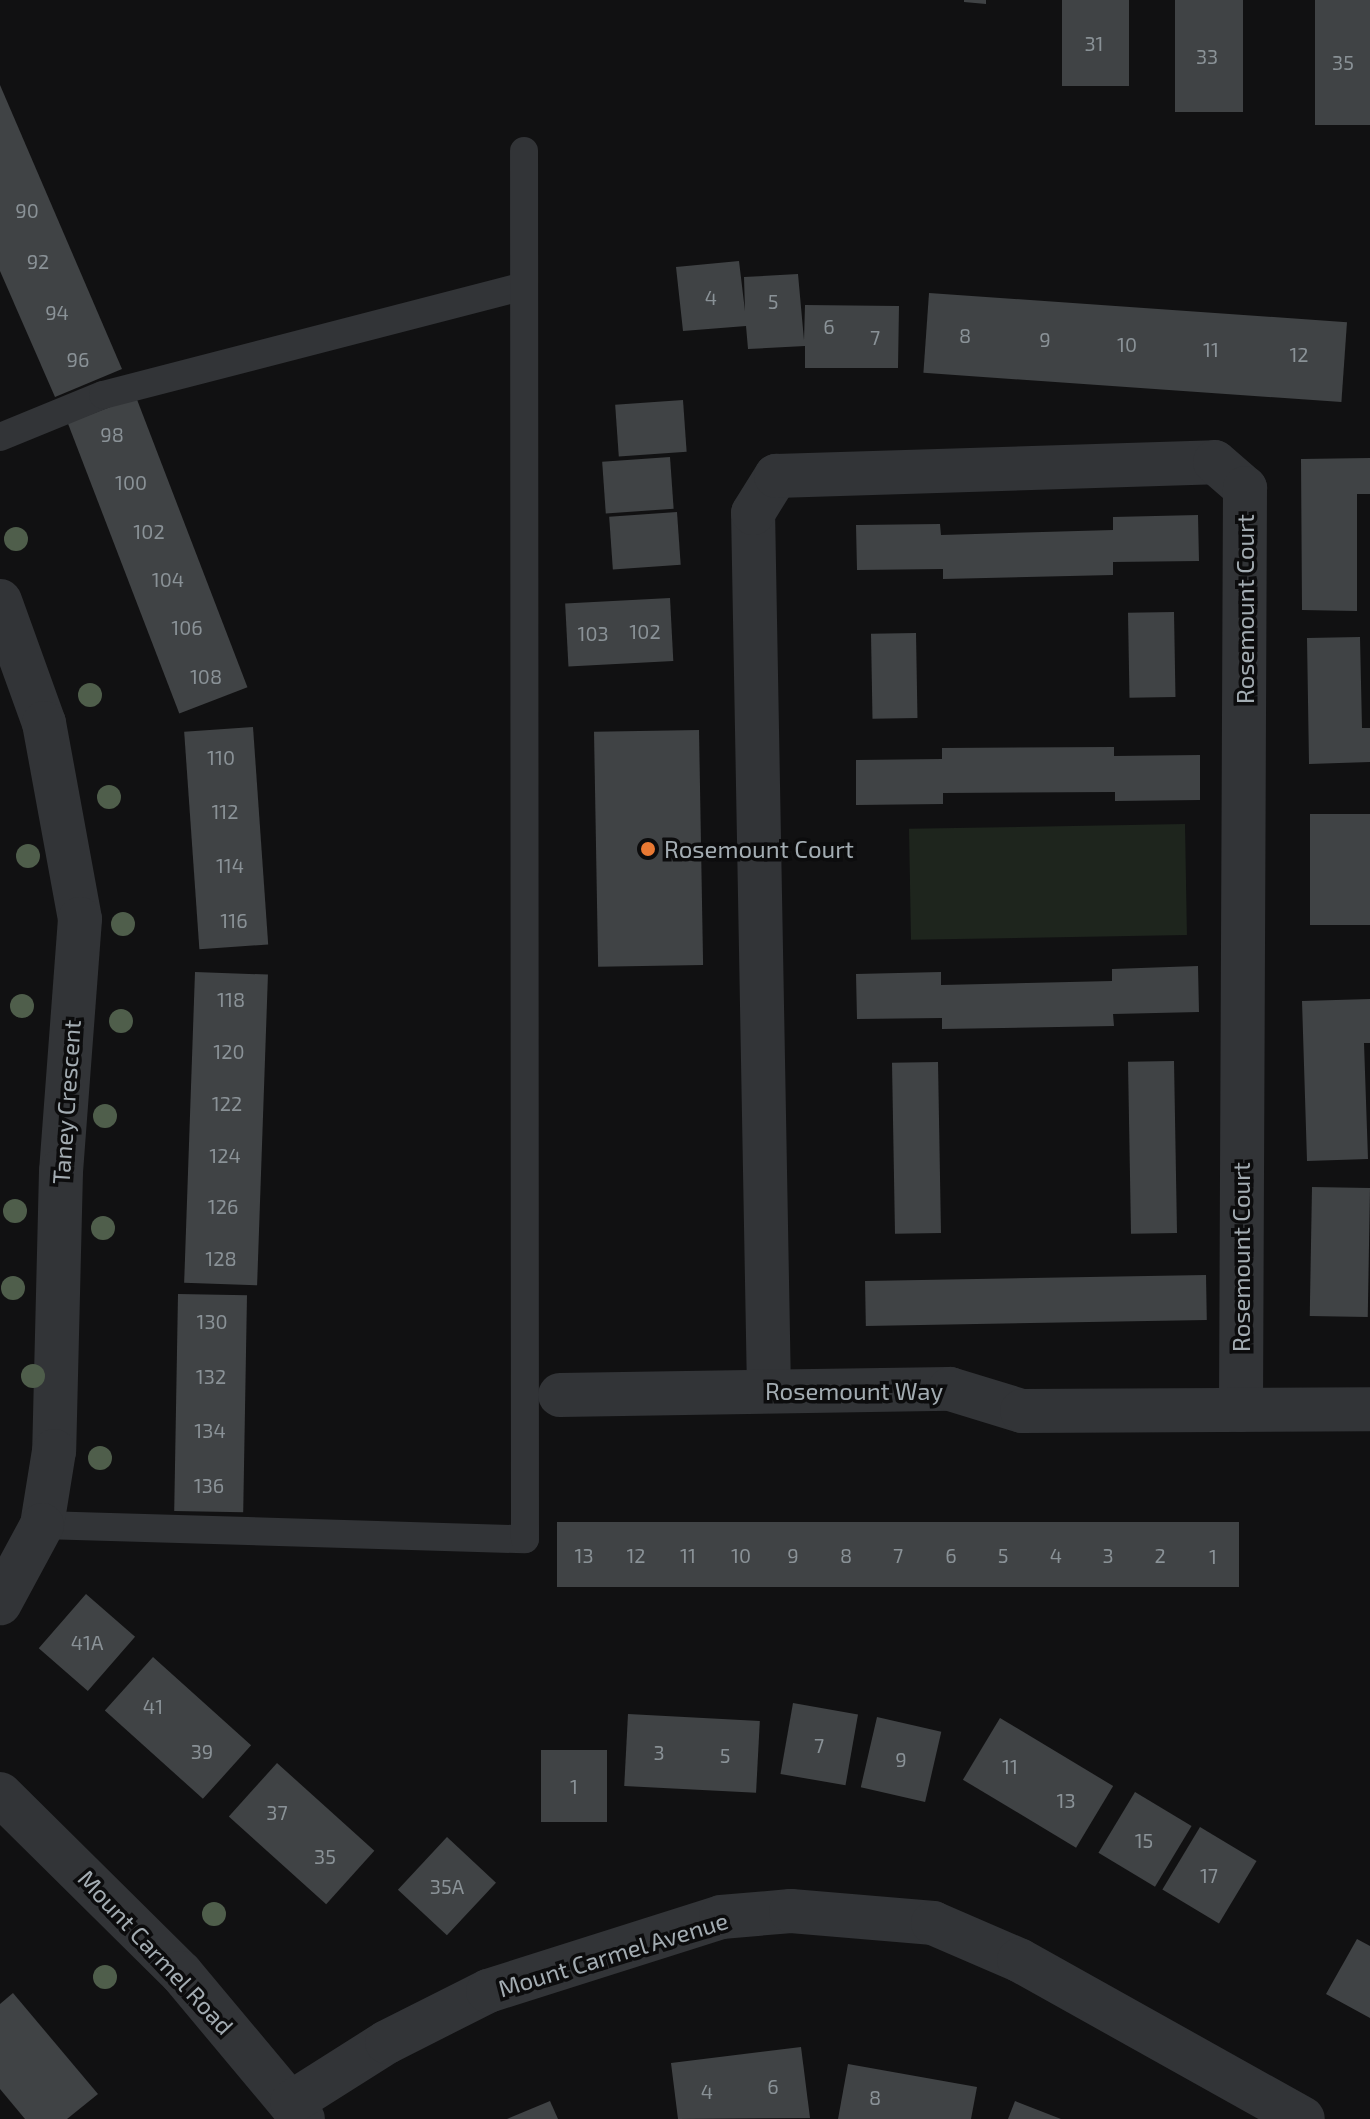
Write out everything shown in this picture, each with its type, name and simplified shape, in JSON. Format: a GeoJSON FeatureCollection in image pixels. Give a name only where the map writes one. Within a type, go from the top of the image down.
{"type":"FeatureCollection","features":[{"type":"Feature","properties":{"kind":"street","name":"Rosemount Court"},"geometry":{"type":"LineString","coordinates":[[769,1391],[753,513],[776,476],[1215,462],[1245,488],[1241,1410]]}},
{"type":"Feature","properties":{"kind":"street","name":"Taney Crescent"},"geometry":{"type":"LineString","coordinates":[[0,1603],[42,1525],[54,1451],[61,1171],[80,919],[44,723],[4,626]]}},
{"type":"Feature","properties":{"kind":"street","name":"Rosemount Way"},"geometry":{"type":"LineString","coordinates":[[560,1395],[950,1389],[1022,1411],[1370,1409]]}},
{"type":"Feature","properties":{"kind":"street","name":"Mount Carmel Road"},"geometry":{"type":"LineString","coordinates":[[0,1794],[181,1973],[298,2111]]}},
{"type":"Feature","properties":{"kind":"street","name":"Mount Carmel Avenue"},"geometry":{"type":"LineString","coordinates":[[298,2111],[387,2042],[488,1991],[721,1917],[791,1911],[933,1923],[1019,1960],[1303,2119]]}},
{"type":"Feature","properties":{"kind":"lane"},"geometry":{"type":"LineString","coordinates":[[42,1525],[525,1539],[524,151]]}},
{"type":"Feature","properties":{"kind":"lane"},"geometry":{"type":"LineString","coordinates":[[0,437],[103,395],[523,286]]}},
{"type":"Feature","properties":{"kind":"shaded area"},"geometry":{"type":"Polygon","coordinates":[[[1185,824],[1187,935],[911,940],[909,829],[1185,824]]]}},
{"type":"Feature","properties":{"kind":"building"},"geometry":{"type":"Polygon","coordinates":[[[986,0],[986,4],[964,2],[986,0]]]}},
{"type":"Feature","properties":{"kind":"building"},"geometry":{"type":"Polygon","coordinates":[[[1062,0],[1129,0],[1129,86],[1062,86],[1062,0]]]}},
{"type":"Feature","properties":{"kind":"building"},"geometry":{"type":"Polygon","coordinates":[[[1175,0],[1243,0],[1243,112],[1175,112],[1175,0]]]}},
{"type":"Feature","properties":{"kind":"building"},"geometry":{"type":"Polygon","coordinates":[[[1315,0],[1370,0],[1370,125],[1315,125],[1315,0]]]}},
{"type":"Feature","properties":{"kind":"building"},"geometry":{"type":"Polygon","coordinates":[[[0,85],[122,369],[55,397],[0,271],[0,85]]]}},
{"type":"Feature","properties":{"kind":"building"},"geometry":{"type":"Polygon","coordinates":[[[739,261],[745,311],[744,277],[798,274],[804,340],[805,305],[899,306],[898,368],[805,368],[805,346],[748,349],[746,326],[683,331],[676,267],[739,261]]]}},
{"type":"Feature","properties":{"kind":"building"},"geometry":{"type":"Polygon","coordinates":[[[929,293],[1347,322],[1341,402],[923,373],[929,293]]]}},
{"type":"Feature","properties":{"kind":"building"},"geometry":{"type":"Polygon","coordinates":[[[136,397],[247,687],[179,714],[68,423],[136,397]]]}},
{"type":"Feature","properties":{"kind":"building"},"geometry":{"type":"Polygon","coordinates":[[[683,400],[687,452],[619,457],[615,405],[683,400]]]}},
{"type":"Feature","properties":{"kind":"building"},"geometry":{"type":"Polygon","coordinates":[[[670,457],[674,509],[606,514],[602,462],[670,457]]]}},
{"type":"Feature","properties":{"kind":"building"},"geometry":{"type":"Polygon","coordinates":[[[1370,458],[1370,494],[1357,494],[1357,611],[1302,610],[1301,459],[1370,458]]]}},
{"type":"Feature","properties":{"kind":"building"},"geometry":{"type":"Polygon","coordinates":[[[677,512],[681,565],[613,570],[609,517],[677,512]]]}},
{"type":"Feature","properties":{"kind":"building"},"geometry":{"type":"Polygon","coordinates":[[[1198,515],[1199,561],[1113,562],[1113,575],[943,579],[943,569],[857,570],[856,525],[940,524],[941,535],[1113,530],[1113,517],[1198,515]]]}},
{"type":"Feature","properties":{"kind":"building"},"geometry":{"type":"Polygon","coordinates":[[[670,598],[673,661],[568,666],[565,603],[670,598]]]}},
{"type":"Feature","properties":{"kind":"building"},"geometry":{"type":"Polygon","coordinates":[[[1174,612],[1175,697],[1129,698],[1128,613],[1174,612]]]}},
{"type":"Feature","properties":{"kind":"building"},"geometry":{"type":"Polygon","coordinates":[[[916,633],[917,718],[872,719],[871,634],[916,633]]]}},
{"type":"Feature","properties":{"kind":"building"},"geometry":{"type":"Polygon","coordinates":[[[1360,637],[1362,728],[1370,728],[1370,762],[1309,764],[1307,638],[1360,637]]]}},
{"type":"Feature","properties":{"kind":"building"},"geometry":{"type":"Polygon","coordinates":[[[253,727],[268,944],[199,949],[184,732],[253,727]]]}},
{"type":"Feature","properties":{"kind":"building","name":"Rosemount Court"},"geometry":{"type":"Polygon","coordinates":[[[699,730],[703,965],[598,967],[594,732],[699,730]]]}},
{"type":"Feature","properties":{"kind":"building"},"geometry":{"type":"Polygon","coordinates":[[[1114,747],[1114,756],[1200,755],[1200,800],[1115,801],[1115,792],[943,793],[943,804],[856,805],[856,760],[942,759],[942,748],[1114,747]]]}},
{"type":"Feature","properties":{"kind":"building"},"geometry":{"type":"Polygon","coordinates":[[[1310,814],[1370,814],[1370,925],[1310,925],[1310,814]]]}},
{"type":"Feature","properties":{"kind":"building"},"geometry":{"type":"Polygon","coordinates":[[[1198,966],[1199,1012],[1113,1014],[1114,1026],[942,1029],[942,1018],[857,1019],[856,974],[941,972],[941,985],[1112,981],[1112,969],[1198,966]]]}},
{"type":"Feature","properties":{"kind":"building"},"geometry":{"type":"Polygon","coordinates":[[[195,972],[268,975],[257,1285],[184,1283],[195,972]]]}},
{"type":"Feature","properties":{"kind":"building"},"geometry":{"type":"Polygon","coordinates":[[[1370,999],[1370,1043],[1364,1043],[1368,1159],[1307,1161],[1302,1001],[1370,999]]]}},
{"type":"Feature","properties":{"kind":"building"},"geometry":{"type":"Polygon","coordinates":[[[1174,1061],[1177,1233],[1131,1234],[1128,1062],[1174,1061]]]}},
{"type":"Feature","properties":{"kind":"building"},"geometry":{"type":"Polygon","coordinates":[[[938,1062],[941,1233],[895,1234],[892,1063],[938,1062]]]}},
{"type":"Feature","properties":{"kind":"building"},"geometry":{"type":"Polygon","coordinates":[[[1312,1187],[1370,1188],[1368,1317],[1310,1316],[1312,1187]]]}},
{"type":"Feature","properties":{"kind":"building"},"geometry":{"type":"Polygon","coordinates":[[[1206,1275],[1207,1320],[866,1326],[865,1281],[1206,1275]]]}},
{"type":"Feature","properties":{"kind":"building"},"geometry":{"type":"Polygon","coordinates":[[[178,1294],[247,1295],[243,1512],[174,1511],[178,1294]]]}},
{"type":"Feature","properties":{"kind":"building"},"geometry":{"type":"Polygon","coordinates":[[[557,1522],[1239,1522],[1239,1587],[557,1587],[557,1522]]]}},
{"type":"Feature","properties":{"kind":"building"},"geometry":{"type":"Polygon","coordinates":[[[86,1594],[135,1637],[88,1691],[39,1648],[86,1594]]]}},
{"type":"Feature","properties":{"kind":"building"},"geometry":{"type":"Polygon","coordinates":[[[153,1657],[251,1745],[203,1799],[105,1711],[153,1657]]]}},
{"type":"Feature","properties":{"kind":"building"},"geometry":{"type":"Polygon","coordinates":[[[793,1703],[858,1714],[845,1785],[780,1774],[793,1703]]]}},
{"type":"Feature","properties":{"kind":"building"},"geometry":{"type":"Polygon","coordinates":[[[628,1714],[760,1721],[756,1793],[624,1786],[628,1714]]]}},
{"type":"Feature","properties":{"kind":"building"},"geometry":{"type":"Polygon","coordinates":[[[877,1717],[941,1732],[925,1802],[861,1787],[877,1717]]]}},
{"type":"Feature","properties":{"kind":"building"},"geometry":{"type":"Polygon","coordinates":[[[1000,1718],[1113,1786],[1076,1848],[963,1780],[1000,1718]]]}},
{"type":"Feature","properties":{"kind":"building"},"geometry":{"type":"Polygon","coordinates":[[[541,1750],[607,1750],[607,1822],[541,1822],[541,1750]]]}},
{"type":"Feature","properties":{"kind":"building"},"geometry":{"type":"Polygon","coordinates":[[[277,1763],[374,1851],[326,1904],[229,1817],[277,1763]]]}},
{"type":"Feature","properties":{"kind":"building"},"geometry":{"type":"Polygon","coordinates":[[[1135,1792],[1192,1826],[1155,1887],[1098,1853],[1135,1792]]]}},
{"type":"Feature","properties":{"kind":"building"},"geometry":{"type":"Polygon","coordinates":[[[1200,1827],[1257,1861],[1219,1924],[1162,1890],[1200,1827]]]}},
{"type":"Feature","properties":{"kind":"building"},"geometry":{"type":"Polygon","coordinates":[[[447,1837],[496,1883],[447,1935],[398,1890],[447,1837]]]}},
{"type":"Feature","properties":{"kind":"building"},"geometry":{"type":"Polygon","coordinates":[[[1357,1939],[1370,1946],[1370,2018],[1326,1994],[1357,1939]]]}},
{"type":"Feature","properties":{"kind":"building"},"geometry":{"type":"Polygon","coordinates":[[[13,1993],[98,2094],[67,2119],[25,2119],[0,2089],[0,2004],[13,1993]]]}},
{"type":"Feature","properties":{"kind":"building"},"geometry":{"type":"Polygon","coordinates":[[[801,2047],[810,2118],[678,2119],[671,2063],[801,2047]]]}},
{"type":"Feature","properties":{"kind":"building"},"geometry":{"type":"Polygon","coordinates":[[[848,2064],[977,2087],[971,2119],[838,2119],[848,2064]]]}},
{"type":"Feature","properties":{"kind":"building"},"geometry":{"type":"Polygon","coordinates":[[[550,2101],[558,2119],[507,2119],[550,2101]]]}},
{"type":"Feature","properties":{"kind":"building"},"geometry":{"type":"Polygon","coordinates":[[[1015,2101],[1061,2119],[1008,2119],[1015,2101]]]}},
{"type":"Feature","properties":{"kind":"place","name":"Rosemount Court"},"geometry":{"type":"Point","coordinates":[648,849]}}]}
